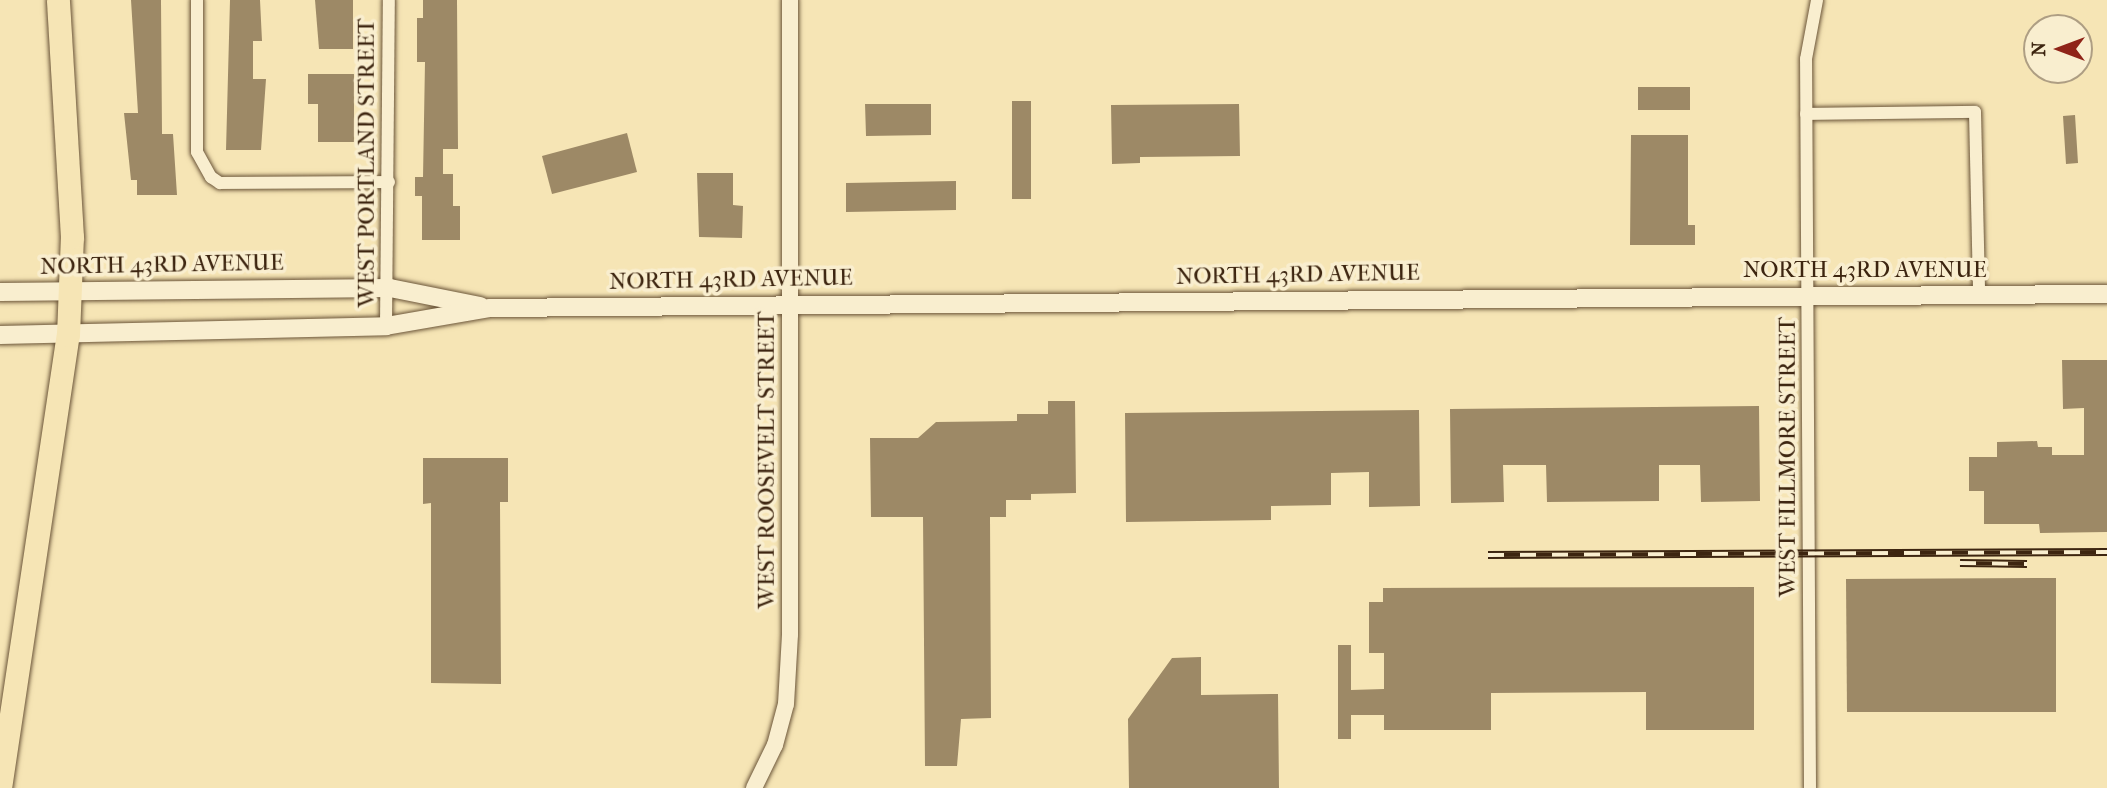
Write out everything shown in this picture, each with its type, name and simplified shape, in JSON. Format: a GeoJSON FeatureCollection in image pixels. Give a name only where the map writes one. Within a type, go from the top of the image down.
{"type":"FeatureCollection","features":[{"type":"Feature","properties":{"kind":"highway"},"geometry":{"type":"LineString","coordinates":[[0,788],[68,335],[71,290],[58,0]]}},
{"type":"Feature","properties":{"kind":"main road","name":"NORTH 43RD AVENUE"},"geometry":{"type":"LineString","coordinates":[[0,292],[390,288],[490,308]]}},
{"type":"Feature","properties":{"kind":"main road","name":"NORTH 43RD AVENUE"},"geometry":{"type":"LineString","coordinates":[[6,335],[386,326],[490,308],[790,303],[2107,294]]}},
{"type":"Feature","properties":{"kind":"street"},"geometry":{"type":"LineString","coordinates":[[197,0],[197,152],[204,169],[220,183],[389,182]]}},
{"type":"Feature","properties":{"kind":"street","name":"WEST PORTLAND STREET"},"geometry":{"type":"LineString","coordinates":[[386,326],[390,288],[390,0]]}},
{"type":"Feature","properties":{"kind":"street","name":"WEST ROOSEVELT STREET"},"geometry":{"type":"LineString","coordinates":[[754,788],[775,745],[786,704],[790,0]]}},
{"type":"Feature","properties":{"kind":"street","name":"WEST FILLMORE STREET"},"geometry":{"type":"LineString","coordinates":[[1810,788],[1806,59],[1817,0]]}},
{"type":"Feature","properties":{"kind":"street"},"geometry":{"type":"LineString","coordinates":[[1806,114],[1975,112],[1979,294]]}},
{"type":"Feature","properties":{"kind":"building"},"geometry":{"type":"Polygon","coordinates":[[[131,0],[161,0],[162,134],[173,134],[177,195],[137,195],[137,180],[131,180],[124,113],[138,113],[131,0]]]}},
{"type":"Feature","properties":{"kind":"building"},"geometry":{"type":"Polygon","coordinates":[[[230,0],[260,0],[262,41],[253,41],[253,79],[266,79],[261,150],[226,150],[230,0]]]}},
{"type":"Feature","properties":{"kind":"building"},"geometry":{"type":"Polygon","coordinates":[[[315,0],[353,0],[353,49],[319,49],[315,0]]]}},
{"type":"Feature","properties":{"kind":"building"},"geometry":{"type":"Polygon","coordinates":[[[423,0],[457,0],[458,149],[443,149],[443,174],[453,174],[453,206],[460,206],[460,240],[422,240],[422,196],[415,196],[415,177],[423,177],[425,62],[417,62],[417,18],[423,18],[423,0]]]}},
{"type":"Feature","properties":{"kind":"building"},"geometry":{"type":"Polygon","coordinates":[[[308,74],[354,74],[354,142],[318,142],[318,104],[308,104],[308,74]]]}},
{"type":"Feature","properties":{"kind":"building"},"geometry":{"type":"Polygon","coordinates":[[[1638,87],[1690,87],[1690,110],[1638,110],[1638,87]]]}},
{"type":"Feature","properties":{"kind":"building"},"geometry":{"type":"Polygon","coordinates":[[[1012,101],[1031,101],[1031,199],[1012,199],[1012,101]]]}},
{"type":"Feature","properties":{"kind":"building"},"geometry":{"type":"Polygon","coordinates":[[[865,104],[931,104],[931,135],[866,136],[865,104]]]}},
{"type":"Feature","properties":{"kind":"building"},"geometry":{"type":"Polygon","coordinates":[[[1239,104],[1240,156],[1140,157],[1140,163],[1112,164],[1111,105],[1239,104]]]}},
{"type":"Feature","properties":{"kind":"building"},"geometry":{"type":"Polygon","coordinates":[[[2075,115],[2078,163],[2066,164],[2063,116],[2075,115]]]}},
{"type":"Feature","properties":{"kind":"building"},"geometry":{"type":"Polygon","coordinates":[[[627,133],[637,172],[552,194],[542,156],[627,133]]]}},
{"type":"Feature","properties":{"kind":"building"},"geometry":{"type":"Polygon","coordinates":[[[1631,135],[1688,135],[1688,225],[1695,225],[1695,245],[1630,245],[1631,135]]]}},
{"type":"Feature","properties":{"kind":"building"},"geometry":{"type":"Polygon","coordinates":[[[697,173],[733,173],[733,205],[743,206],[742,238],[699,237],[697,173]]]}},
{"type":"Feature","properties":{"kind":"building"},"geometry":{"type":"Polygon","coordinates":[[[956,181],[956,210],[846,212],[846,183],[956,181]]]}},
{"type":"Feature","properties":{"kind":"building"},"geometry":{"type":"Polygon","coordinates":[[[2062,360],[2107,360],[2107,532],[2040,533],[2039,524],[1984,524],[1984,491],[1969,491],[1969,457],[1997,457],[1997,442],[2037,441],[2038,447],[2052,447],[2052,455],[2084,455],[2084,408],[2063,409],[2062,360]]]}},
{"type":"Feature","properties":{"kind":"building"},"geometry":{"type":"Polygon","coordinates":[[[1048,401],[1075,401],[1076,493],[1031,494],[1031,500],[1006,500],[1006,517],[990,517],[991,718],[961,719],[957,766],[925,766],[923,517],[871,517],[870,438],[918,438],[936,422],[1017,421],[1017,414],[1048,414],[1048,401]]]}},
{"type":"Feature","properties":{"kind":"building"},"geometry":{"type":"Polygon","coordinates":[[[1759,406],[1760,501],[1701,502],[1700,465],[1659,465],[1659,501],[1547,502],[1546,465],[1503,465],[1504,502],[1451,503],[1450,409],[1759,406]]]}},
{"type":"Feature","properties":{"kind":"building"},"geometry":{"type":"Polygon","coordinates":[[[1419,410],[1420,506],[1369,507],[1369,472],[1331,473],[1331,505],[1271,506],[1271,520],[1126,522],[1125,413],[1419,410]]]}},
{"type":"Feature","properties":{"kind":"building"},"geometry":{"type":"Polygon","coordinates":[[[423,458],[508,458],[508,502],[500,502],[501,684],[431,683],[431,503],[423,504],[423,458]]]}},
{"type":"Feature","properties":{"kind":"building"},"geometry":{"type":"Polygon","coordinates":[[[2056,578],[2056,712],[1847,712],[1846,579],[2056,578]]]}},
{"type":"Feature","properties":{"kind":"building"},"geometry":{"type":"Polygon","coordinates":[[[1754,587],[1754,730],[1646,730],[1646,692],[1491,693],[1491,730],[1384,730],[1384,715],[1351,715],[1351,739],[1338,739],[1338,645],[1351,645],[1351,690],[1384,689],[1384,653],[1369,653],[1369,602],[1383,602],[1383,588],[1754,587]]]}},
{"type":"Feature","properties":{"kind":"building"},"geometry":{"type":"Polygon","coordinates":[[[1201,657],[1201,695],[1278,694],[1279,788],[1129,788],[1128,719],[1172,658],[1201,657]]]}},
{"type":"Feature","properties":{"kind":"railway"},"geometry":{"type":"LineString","coordinates":[[1488,555],[2107,552]]}},
{"type":"Feature","properties":{"kind":"railway"},"geometry":{"type":"LineString","coordinates":[[1960,563],[2027,564]]}}]}
